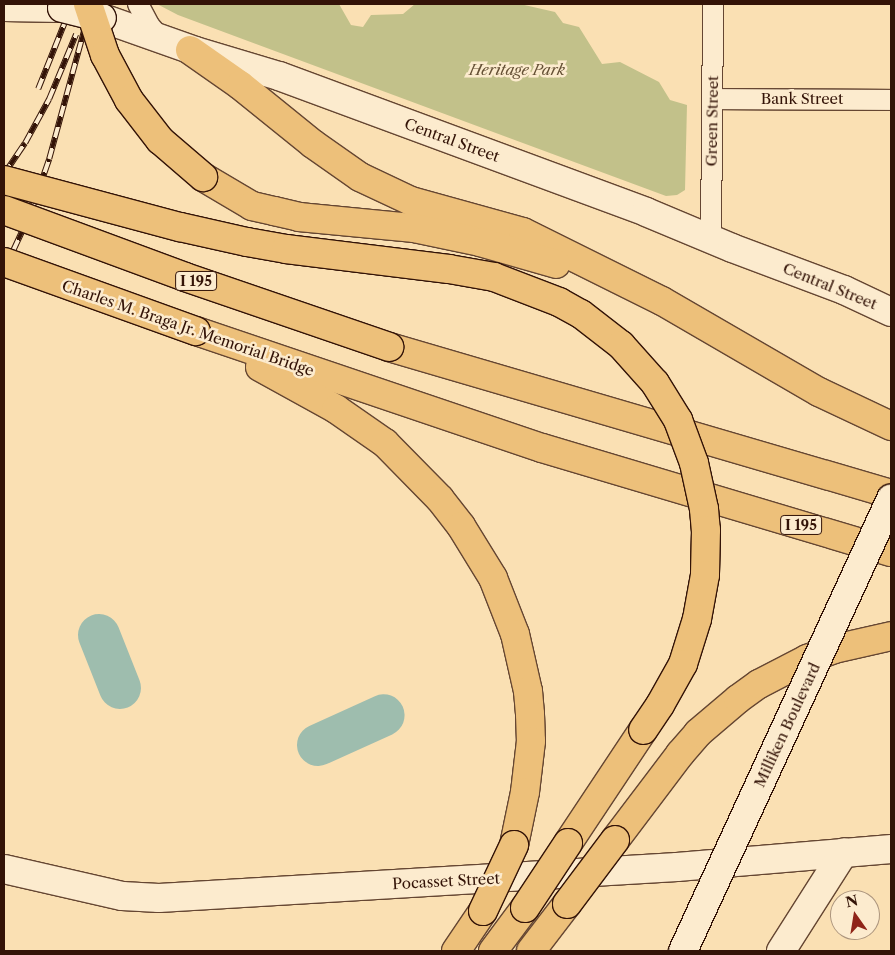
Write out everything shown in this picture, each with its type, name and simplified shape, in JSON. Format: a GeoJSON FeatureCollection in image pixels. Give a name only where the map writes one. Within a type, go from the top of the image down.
{"type":"FeatureCollection","features":[{"type":"Feature","properties":{"kind":"highway"},"geometry":{"type":"LineString","coordinates":[[84,10],[129,100],[160,140],[203,178],[252,206],[299,217],[389,224],[444,234],[516,251],[629,286]]}},
{"type":"Feature","properties":{"kind":"highway"},"geometry":{"type":"LineString","coordinates":[[190,50],[240,85],[313,144],[360,177],[411,201],[522,232],[662,301],[819,392],[891,426]]}},
{"type":"Feature","properties":{"kind":"highway"},"geometry":{"type":"LineString","coordinates":[[4,180],[238,240],[286,250],[425,265],[494,277],[559,302],[581,314],[621,345],[655,383],[678,420],[694,463],[704,509],[706,530],[705,575],[695,627],[683,664],[643,730],[524,908],[493,951]]}},
{"type":"Feature","properties":{"kind":"highway","name":"I 195"},"geometry":{"type":"LineString","coordinates":[[4,210],[212,286],[389,347],[891,494]]}},
{"type":"Feature","properties":{"kind":"highway","name":"Charles M. Braga Jr. Memorial Bridge"},"geometry":{"type":"LineString","coordinates":[[4,262],[196,331],[542,448],[891,552]]}},
{"type":"Feature","properties":{"kind":"highway"},"geometry":{"type":"LineString","coordinates":[[196,331],[336,409],[385,443],[440,499],[481,558],[493,578],[505,606],[522,662],[530,714],[530,741],[525,792],[514,845],[483,912],[456,951]]}},
{"type":"Feature","properties":{"kind":"highway"},"geometry":{"type":"LineString","coordinates":[[531,951],[680,754],[698,733],[759,684],[807,659],[834,649],[891,636]]}},
{"type":"Feature","properties":{"kind":"main road","name":"Central Street"},"geometry":{"type":"LineString","coordinates":[[4,7],[84,10],[190,50],[279,76],[637,209],[844,290],[891,312]]}},
{"type":"Feature","properties":{"kind":"main road","name":"Milliken Boulevard"},"geometry":{"type":"LineString","coordinates":[[683,951],[891,498]]}},
{"type":"Feature","properties":{"kind":"main road","name":"Pocasset Street"},"geometry":{"type":"LineString","coordinates":[[4,869],[122,896],[153,898],[668,868],[891,849]]}},
{"type":"Feature","properties":{"kind":"main road"},"geometry":{"type":"LineString","coordinates":[[781,951],[844,852]]}},
{"type":"Feature","properties":{"kind":"street"},"geometry":{"type":"LineString","coordinates":[[138,4],[149,25],[162,38]]}},
{"type":"Feature","properties":{"kind":"street","name":"Green Street"},"geometry":{"type":"LineString","coordinates":[[711,239],[713,4]]}},
{"type":"Feature","properties":{"kind":"street","name":"Bank Street"},"geometry":{"type":"LineString","coordinates":[[712,99],[891,100]]}},
{"type":"Feature","properties":{"kind":"green space","name":"Heritage Park"},"geometry":{"type":"Polygon","coordinates":[[[157,4],[339,4],[351,25],[363,27],[371,15],[403,14],[415,4],[520,4],[555,12],[563,23],[579,27],[602,64],[620,62],[659,82],[670,100],[687,105],[685,190],[677,195],[666,196],[178,15],[157,4]]]}},
{"type":"Feature","properties":{"kind":"waterway"},"geometry":{"type":"LineString","coordinates":[[99,635],[120,688]]}},
{"type":"Feature","properties":{"kind":"waterway"},"geometry":{"type":"LineString","coordinates":[[318,745],[384,715]]}},
{"type":"Feature","properties":{"kind":"railway"},"geometry":{"type":"LineString","coordinates":[[38,89],[72,4]]}},
{"type":"Feature","properties":{"kind":"railway"},"geometry":{"type":"LineString","coordinates":[[4,270],[30,214],[49,159],[91,4]]}},
{"type":"Feature","properties":{"kind":"railway"},"geometry":{"type":"LineString","coordinates":[[4,174],[25,143],[49,99],[76,34]]}}]}
